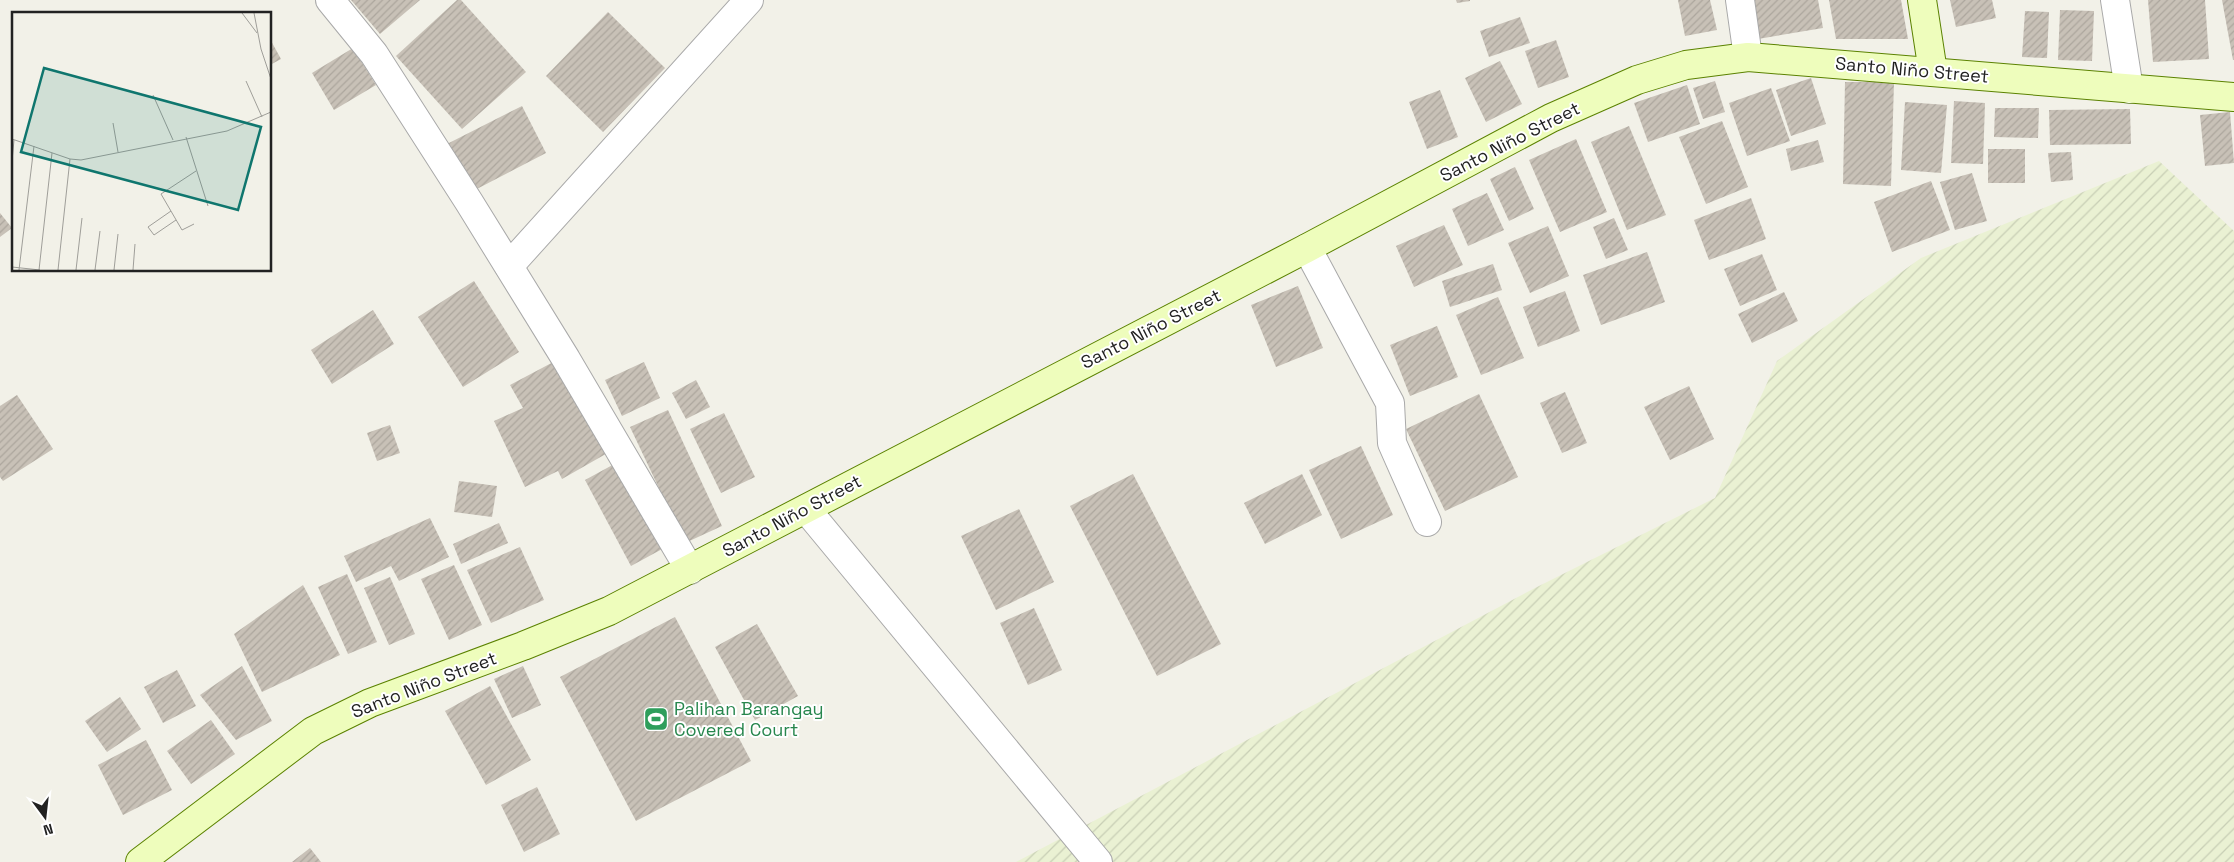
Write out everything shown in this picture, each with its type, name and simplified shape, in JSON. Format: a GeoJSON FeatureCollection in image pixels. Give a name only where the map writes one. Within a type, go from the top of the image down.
{"type":"FeatureCollection","features":[{"type":"Feature","properties":{"kind":"street"},"geometry":{"type":"LineString","coordinates":[[330,0],[374,54],[509,266],[690,570]]}},
{"type":"Feature","properties":{"kind":"street"},"geometry":{"type":"LineString","coordinates":[[509,266],[749,0]]}},
{"type":"Feature","properties":{"kind":"street"},"geometry":{"type":"LineString","coordinates":[[1740,0],[1748,57]]}},
{"type":"Feature","properties":{"kind":"street"},"geometry":{"type":"LineString","coordinates":[[1922,0],[1933,72]]}},
{"type":"Feature","properties":{"kind":"street"},"geometry":{"type":"LineString","coordinates":[[2116,0],[2128,89]]}},
{"type":"Feature","properties":{"kind":"street","name":"Santo Niño Street"},"geometry":{"type":"LineString","coordinates":[[140,862],[313,731],[370,703],[523,646],[609,611],[1307,248],[1551,118],[1628,84],[1686,65],[1748,57],[2234,97]]}},
{"type":"Feature","properties":{"kind":"street"},"geometry":{"type":"LineString","coordinates":[[1307,248],[1390,403],[1392,443],[1427,522]]}},
{"type":"Feature","properties":{"kind":"street"},"geometry":{"type":"LineString","coordinates":[[806,509],[1098,862]]}},
{"type":"Feature","properties":{"kind":"green space"},"geometry":{"type":"Polygon","coordinates":[[[2159,161],[2234,231],[2234,862],[1016,862],[1533,589],[1715,498],[1777,361],[1921,258],[2159,161]]]}},
{"type":"Feature","properties":{"kind":"building"},"geometry":{"type":"Polygon","coordinates":[[[351,0],[420,0],[380,34],[351,0]]]}},
{"type":"Feature","properties":{"kind":"building"},"geometry":{"type":"Polygon","coordinates":[[[457,0],[461,0],[526,72],[462,129],[396,56],[457,0]]]}},
{"type":"Feature","properties":{"kind":"building"},"geometry":{"type":"Polygon","coordinates":[[[1456,0],[1470,0],[1470,1],[1457,3],[1456,0]]]}},
{"type":"Feature","properties":{"kind":"building"},"geometry":{"type":"Polygon","coordinates":[[[1678,0],[1710,0],[1717,30],[1685,36],[1678,0]]]}},
{"type":"Feature","properties":{"kind":"building"},"geometry":{"type":"Polygon","coordinates":[[[1752,0],[1818,0],[1823,28],[1758,39],[1752,0]]]}},
{"type":"Feature","properties":{"kind":"building"},"geometry":{"type":"Polygon","coordinates":[[[1829,0],[1901,0],[1908,39],[1836,39],[1829,0]]]}},
{"type":"Feature","properties":{"kind":"building"},"geometry":{"type":"Polygon","coordinates":[[[1950,0],[1992,0],[1996,18],[1956,27],[1950,0]]]}},
{"type":"Feature","properties":{"kind":"building"},"geometry":{"type":"Polygon","coordinates":[[[2148,0],[2205,0],[2209,59],[2153,62],[2148,0]]]}},
{"type":"Feature","properties":{"kind":"building"},"geometry":{"type":"Polygon","coordinates":[[[2222,0],[2234,0],[2234,60],[2233,60],[2222,0]]]}},
{"type":"Feature","properties":{"kind":"building"},"geometry":{"type":"Polygon","coordinates":[[[2060,10],[2094,11],[2092,61],[2058,60],[2060,10]]]}},
{"type":"Feature","properties":{"kind":"building"},"geometry":{"type":"Polygon","coordinates":[[[2025,11],[2049,12],[2047,58],[2022,57],[2025,11]]]}},
{"type":"Feature","properties":{"kind":"building"},"geometry":{"type":"Polygon","coordinates":[[[608,12],[665,68],[603,132],[546,76],[608,12]]]}},
{"type":"Feature","properties":{"kind":"building"},"geometry":{"type":"Polygon","coordinates":[[[1520,17],[1530,43],[1489,57],[1480,31],[1520,17]]]}},
{"type":"Feature","properties":{"kind":"building"},"geometry":{"type":"Polygon","coordinates":[[[1556,40],[1569,77],[1538,88],[1525,51],[1556,40]]]}},
{"type":"Feature","properties":{"kind":"building"},"geometry":{"type":"Polygon","coordinates":[[[271,41],[281,59],[271,64],[271,41]]]}},
{"type":"Feature","properties":{"kind":"building"},"geometry":{"type":"Polygon","coordinates":[[[353,48],[376,85],[334,110],[312,73],[353,48]]]}},
{"type":"Feature","properties":{"kind":"building"},"geometry":{"type":"Polygon","coordinates":[[[1500,61],[1522,104],[1486,122],[1465,78],[1500,61]]]}},
{"type":"Feature","properties":{"kind":"building"},"geometry":{"type":"Polygon","coordinates":[[[1811,78],[1826,124],[1791,136],[1776,90],[1811,78]]]}},
{"type":"Feature","properties":{"kind":"building"},"geometry":{"type":"Polygon","coordinates":[[[1715,81],[1725,112],[1703,119],[1693,88],[1715,81]]]}},
{"type":"Feature","properties":{"kind":"building"},"geometry":{"type":"Polygon","coordinates":[[[1845,82],[1894,82],[1891,186],[1843,184],[1845,82]]]}},
{"type":"Feature","properties":{"kind":"building"},"geometry":{"type":"Polygon","coordinates":[[[1687,85],[1700,124],[1648,142],[1634,103],[1687,85]]]}},
{"type":"Feature","properties":{"kind":"building"},"geometry":{"type":"Polygon","coordinates":[[[1771,88],[1790,141],[1747,156],[1729,103],[1771,88]]]}},
{"type":"Feature","properties":{"kind":"building"},"geometry":{"type":"Polygon","coordinates":[[[1440,90],[1458,137],[1427,149],[1409,102],[1440,90]]]}},
{"type":"Feature","properties":{"kind":"building"},"geometry":{"type":"Polygon","coordinates":[[[1954,101],[1985,103],[1983,164],[1951,163],[1954,101]]]}},
{"type":"Feature","properties":{"kind":"building"},"geometry":{"type":"Polygon","coordinates":[[[1905,102],[1947,105],[1941,173],[1901,170],[1905,102]]]}},
{"type":"Feature","properties":{"kind":"building"},"geometry":{"type":"Polygon","coordinates":[[[522,106],[546,153],[471,192],[447,144],[522,106]]]}},
{"type":"Feature","properties":{"kind":"building"},"geometry":{"type":"Polygon","coordinates":[[[1995,108],[2039,108],[2038,138],[1994,137],[1995,108]]]}},
{"type":"Feature","properties":{"kind":"building"},"geometry":{"type":"Polygon","coordinates":[[[2130,109],[2131,144],[2050,145],[2049,110],[2130,109]]]}},
{"type":"Feature","properties":{"kind":"building"},"geometry":{"type":"Polygon","coordinates":[[[2230,112],[2234,163],[2205,166],[2200,115],[2230,112]]]}},
{"type":"Feature","properties":{"kind":"building"},"geometry":{"type":"Polygon","coordinates":[[[1722,121],[1748,187],[1706,204],[1679,137],[1722,121]]]}},
{"type":"Feature","properties":{"kind":"building"},"geometry":{"type":"Polygon","coordinates":[[[1629,126],[1666,215],[1627,230],[1591,142],[1629,126]]]}},
{"type":"Feature","properties":{"kind":"building"},"geometry":{"type":"Polygon","coordinates":[[[1576,139],[1607,212],[1560,232],[1529,160],[1576,139]]]}},
{"type":"Feature","properties":{"kind":"building"},"geometry":{"type":"Polygon","coordinates":[[[1818,140],[1824,162],[1791,171],[1786,149],[1818,140]]]}},
{"type":"Feature","properties":{"kind":"building"},"geometry":{"type":"Polygon","coordinates":[[[1988,149],[2025,149],[2025,183],[1988,183],[1988,149]]]}},
{"type":"Feature","properties":{"kind":"building"},"geometry":{"type":"Polygon","coordinates":[[[2071,152],[2073,180],[2051,182],[2048,153],[2071,152]]]}},
{"type":"Feature","properties":{"kind":"building"},"geometry":{"type":"Polygon","coordinates":[[[1515,167],[1534,209],[1509,221],[1490,179],[1515,167]]]}},
{"type":"Feature","properties":{"kind":"building"},"geometry":{"type":"Polygon","coordinates":[[[1972,173],[1987,221],[1955,230],[1940,182],[1972,173]]]}},
{"type":"Feature","properties":{"kind":"building"},"geometry":{"type":"Polygon","coordinates":[[[1931,181],[1950,230],[1892,252],[1874,202],[1931,181]]]}},
{"type":"Feature","properties":{"kind":"building"},"geometry":{"type":"Polygon","coordinates":[[[1487,193],[1504,230],[1468,246],[1452,209],[1487,193]]]}},
{"type":"Feature","properties":{"kind":"building"},"geometry":{"type":"Polygon","coordinates":[[[1751,198],[1766,239],[1709,260],[1694,220],[1751,198]]]}},
{"type":"Feature","properties":{"kind":"building"},"geometry":{"type":"Polygon","coordinates":[[[0,213],[12,228],[0,237],[0,213]]]}},
{"type":"Feature","properties":{"kind":"building"},"geometry":{"type":"Polygon","coordinates":[[[1614,218],[1628,250],[1606,259],[1593,227],[1614,218]]]}},
{"type":"Feature","properties":{"kind":"building"},"geometry":{"type":"Polygon","coordinates":[[[1444,225],[1463,265],[1414,287],[1396,246],[1444,225]]]}},
{"type":"Feature","properties":{"kind":"building"},"geometry":{"type":"Polygon","coordinates":[[[1548,226],[1569,276],[1530,293],[1508,243],[1548,226]]]}},
{"type":"Feature","properties":{"kind":"building"},"geometry":{"type":"Polygon","coordinates":[[[1647,252],[1665,302],[1601,325],[1583,275],[1647,252]]]}},
{"type":"Feature","properties":{"kind":"building"},"geometry":{"type":"Polygon","coordinates":[[[1762,254],[1777,290],[1740,306],[1724,269],[1762,254]]]}},
{"type":"Feature","properties":{"kind":"building"},"geometry":{"type":"Polygon","coordinates":[[[1493,264],[1502,290],[1450,307],[1442,281],[1493,264]]]}},
{"type":"Feature","properties":{"kind":"building"},"geometry":{"type":"Polygon","coordinates":[[[474,281],[519,352],[463,387],[418,317],[474,281]]]}},
{"type":"Feature","properties":{"kind":"building"},"geometry":{"type":"Polygon","coordinates":[[[1298,286],[1323,348],[1276,367],[1251,305],[1298,286]]]}},
{"type":"Feature","properties":{"kind":"building"},"geometry":{"type":"Polygon","coordinates":[[[1565,291],[1580,331],[1538,347],[1523,307],[1565,291]]]}},
{"type":"Feature","properties":{"kind":"building"},"geometry":{"type":"Polygon","coordinates":[[[1784,292],[1798,321],[1752,343],[1738,314],[1784,292]]]}},
{"type":"Feature","properties":{"kind":"building"},"geometry":{"type":"Polygon","coordinates":[[[1498,297],[1524,358],[1481,375],[1456,315],[1498,297]]]}},
{"type":"Feature","properties":{"kind":"building"},"geometry":{"type":"Polygon","coordinates":[[[373,310],[394,344],[332,384],[311,350],[373,310]]]}},
{"type":"Feature","properties":{"kind":"building"},"geometry":{"type":"Polygon","coordinates":[[[1437,326],[1458,377],[1410,396],[1390,345],[1437,326]]]}},
{"type":"Feature","properties":{"kind":"building"},"geometry":{"type":"Polygon","coordinates":[[[559,359],[611,451],[562,479],[558,471],[525,487],[494,421],[523,408],[510,385],[559,359]]]}},
{"type":"Feature","properties":{"kind":"building"},"geometry":{"type":"Polygon","coordinates":[[[644,362],[660,398],[622,416],[605,380],[644,362]]]}},
{"type":"Feature","properties":{"kind":"building"},"geometry":{"type":"Polygon","coordinates":[[[696,380],[710,407],[686,419],[672,393],[696,380]]]}},
{"type":"Feature","properties":{"kind":"building"},"geometry":{"type":"Polygon","coordinates":[[[1689,386],[1714,439],[1670,460],[1644,407],[1689,386]]]}},
{"type":"Feature","properties":{"kind":"building"},"geometry":{"type":"Polygon","coordinates":[[[1565,392],[1587,443],[1562,453],[1540,403],[1565,392]]]}},
{"type":"Feature","properties":{"kind":"building"},"geometry":{"type":"Polygon","coordinates":[[[1479,394],[1518,477],[1445,511],[1406,429],[1479,394]]]}},
{"type":"Feature","properties":{"kind":"building"},"geometry":{"type":"Polygon","coordinates":[[[17,395],[53,449],[3,481],[0,477],[0,406],[17,395]]]}},
{"type":"Feature","properties":{"kind":"building"},"geometry":{"type":"Polygon","coordinates":[[[668,410],[722,526],[685,543],[630,427],[668,410]]]}},
{"type":"Feature","properties":{"kind":"building"},"geometry":{"type":"Polygon","coordinates":[[[724,413],[755,477],[721,493],[690,429],[724,413]]]}},
{"type":"Feature","properties":{"kind":"building"},"geometry":{"type":"Polygon","coordinates":[[[390,425],[400,453],[377,461],[367,433],[390,425]]]}},
{"type":"Feature","properties":{"kind":"building"},"geometry":{"type":"Polygon","coordinates":[[[1361,446],[1393,515],[1341,539],[1309,470],[1361,446]]]}},
{"type":"Feature","properties":{"kind":"building"},"geometry":{"type":"Polygon","coordinates":[[[618,462],[664,548],[631,566],[585,480],[618,462]]]}},
{"type":"Feature","properties":{"kind":"building"},"geometry":{"type":"Polygon","coordinates":[[[1133,474],[1221,644],[1157,676],[1070,506],[1133,474]]]}},
{"type":"Feature","properties":{"kind":"building"},"geometry":{"type":"Polygon","coordinates":[[[1302,474],[1322,515],[1265,544],[1244,503],[1302,474]]]}},
{"type":"Feature","properties":{"kind":"building"},"geometry":{"type":"Polygon","coordinates":[[[459,481],[497,486],[492,517],[454,512],[459,481]]]}},
{"type":"Feature","properties":{"kind":"building"},"geometry":{"type":"Polygon","coordinates":[[[1019,509],[1054,582],[996,610],[961,536],[1019,509]]]}},
{"type":"Feature","properties":{"kind":"building"},"geometry":{"type":"Polygon","coordinates":[[[430,518],[449,557],[399,581],[391,566],[356,582],[344,556],[430,518]]]}},
{"type":"Feature","properties":{"kind":"building"},"geometry":{"type":"Polygon","coordinates":[[[499,523],[508,543],[461,564],[453,544],[499,523]]]}},
{"type":"Feature","properties":{"kind":"building"},"geometry":{"type":"Polygon","coordinates":[[[520,547],[544,600],[491,623],[467,570],[520,547]]]}},
{"type":"Feature","properties":{"kind":"building"},"geometry":{"type":"Polygon","coordinates":[[[454,565],[482,625],[449,640],[421,579],[454,565]]]}},
{"type":"Feature","properties":{"kind":"building"},"geometry":{"type":"Polygon","coordinates":[[[347,574],[377,642],[348,654],[318,587],[347,574]]]}},
{"type":"Feature","properties":{"kind":"building"},"geometry":{"type":"Polygon","coordinates":[[[390,577],[415,634],[389,645],[364,588],[390,577]]]}},
{"type":"Feature","properties":{"kind":"building"},"geometry":{"type":"Polygon","coordinates":[[[303,585],[340,655],[262,692],[234,634],[303,585]]]}},
{"type":"Feature","properties":{"kind":"building"},"geometry":{"type":"Polygon","coordinates":[[[1034,608],[1062,670],[1028,685],[1000,623],[1034,608]]]}},
{"type":"Feature","properties":{"kind":"building","name":"Palihan Barangay Covered Court"},"geometry":{"type":"Polygon","coordinates":[[[675,617],[751,761],[636,821],[560,677],[675,617]]]}},
{"type":"Feature","properties":{"kind":"building"},"geometry":{"type":"Polygon","coordinates":[[[757,624],[798,696],[755,720],[715,647],[757,624]]]}},
{"type":"Feature","properties":{"kind":"building"},"geometry":{"type":"Polygon","coordinates":[[[242,666],[272,721],[236,740],[200,695],[242,666]]]}},
{"type":"Feature","properties":{"kind":"building"},"geometry":{"type":"Polygon","coordinates":[[[523,666],[541,705],[512,718],[494,679],[523,666]]]}},
{"type":"Feature","properties":{"kind":"building"},"geometry":{"type":"Polygon","coordinates":[[[177,670],[196,706],[163,723],[144,687],[177,670]]]}},
{"type":"Feature","properties":{"kind":"building"},"geometry":{"type":"Polygon","coordinates":[[[490,686],[531,760],[486,785],[445,711],[490,686]]]}},
{"type":"Feature","properties":{"kind":"building"},"geometry":{"type":"Polygon","coordinates":[[[120,697],[141,729],[107,752],[85,721],[120,697]]]}},
{"type":"Feature","properties":{"kind":"building"},"geometry":{"type":"Polygon","coordinates":[[[211,720],[235,754],[191,784],[167,751],[211,720]]]}},
{"type":"Feature","properties":{"kind":"building"},"geometry":{"type":"Polygon","coordinates":[[[146,740],[172,790],[123,815],[98,765],[146,740]]]}},
{"type":"Feature","properties":{"kind":"building"},"geometry":{"type":"Polygon","coordinates":[[[537,787],[560,834],[524,852],[501,805],[537,787]]]}},
{"type":"Feature","properties":{"kind":"building"},"geometry":{"type":"Polygon","coordinates":[[[310,848],[321,862],[292,862],[310,848]]]}},
{"type":"Feature","properties":{"kind":"place","name":"Palihan Barangay Covered Court"},"geometry":{"type":"Point","coordinates":[656,719]}}]}
